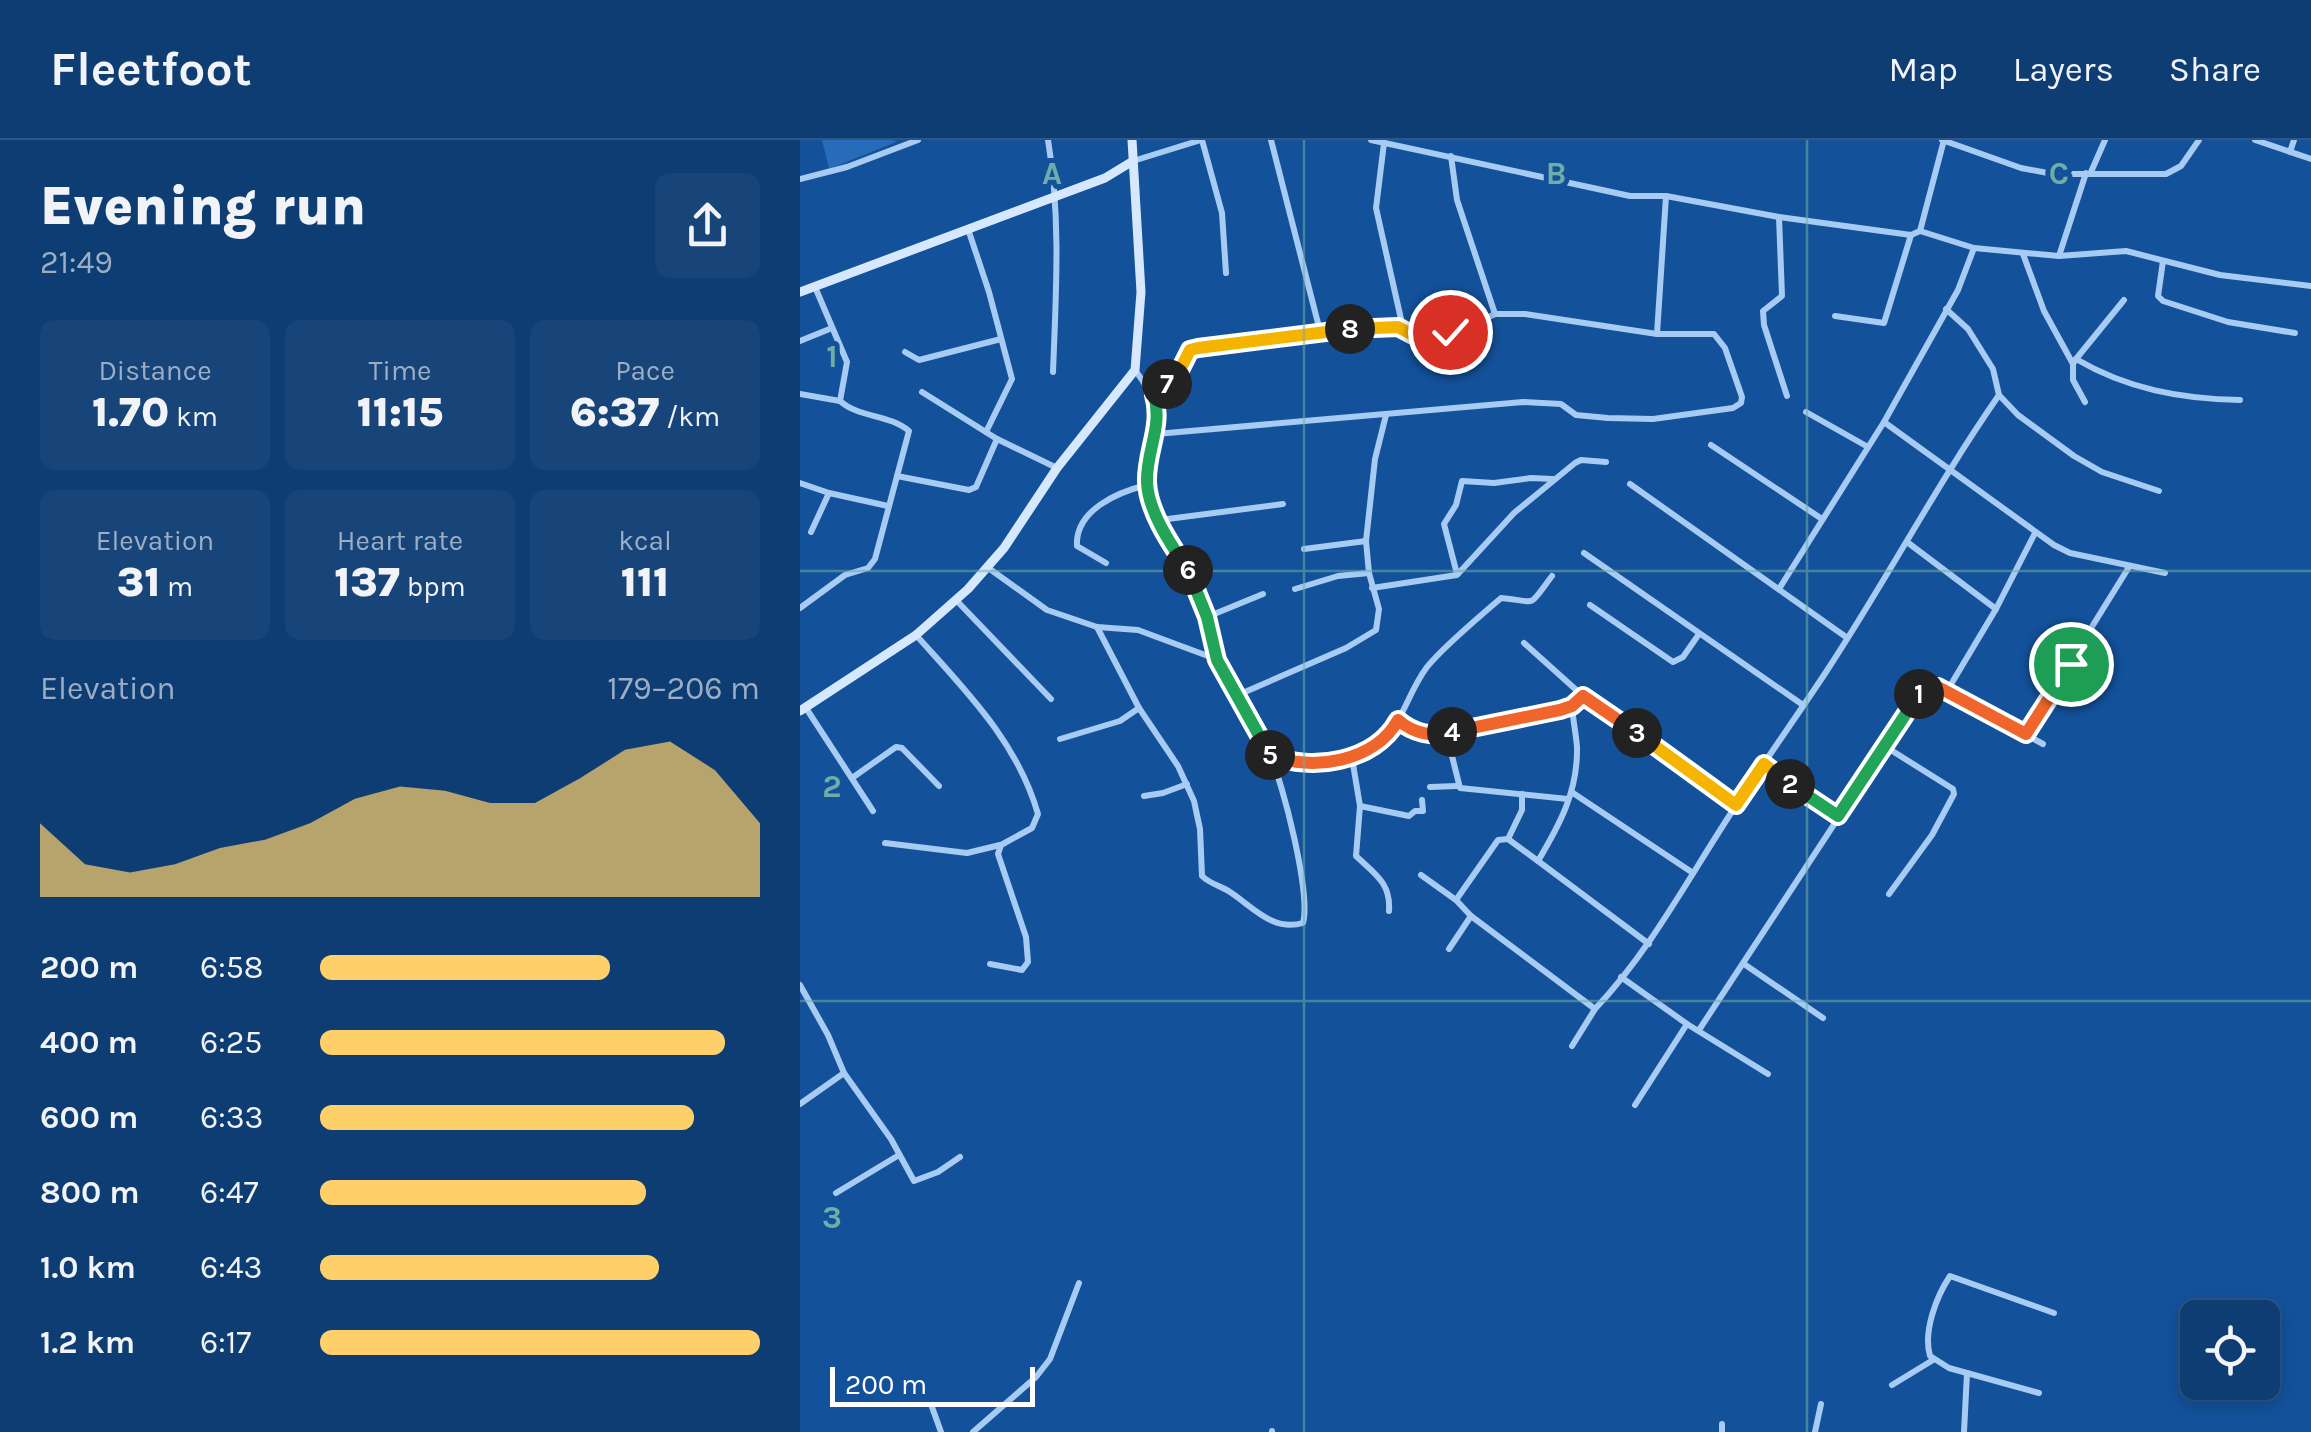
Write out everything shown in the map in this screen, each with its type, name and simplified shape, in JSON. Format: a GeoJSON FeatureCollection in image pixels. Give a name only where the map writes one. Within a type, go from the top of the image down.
{"type":"FeatureCollection","features":[{"type":"Feature","properties":{"kind":"street"},"geometry":{"type":"LineString","coordinates":[[800,178],[848,167],[918,140]]}},
{"type":"Feature","properties":{"kind":"street"},"geometry":{"type":"LineString","coordinates":[[1048,140],[1058,262],[1053,372]]}},
{"type":"Feature","properties":{"kind":"street"},"geometry":{"type":"LineString","coordinates":[[873,811],[803,709],[916,635],[956,600],[1030,512],[1057,468],[1135,370],[1141,292],[1132,140]]}},
{"type":"Feature","properties":{"kind":"street"},"geometry":{"type":"LineString","coordinates":[[800,292],[1105,178],[1133,161],[1202,140],[1222,213],[1226,273]]}},
{"type":"Feature","properties":{"kind":"street"},"geometry":{"type":"LineString","coordinates":[[1271,140],[1320,331]]}},
{"type":"Feature","properties":{"kind":"street"},"geometry":{"type":"LineString","coordinates":[[1371,140],[1630,196],[1666,196],[1911,235],[1920,231],[1974,248],[2023,254],[2126,252],[2220,275],[2311,286]]}},
{"type":"Feature","properties":{"kind":"street"},"geometry":{"type":"LineString","coordinates":[[1431,153],[1436,140]]}},
{"type":"Feature","properties":{"kind":"street"},"geometry":{"type":"LineString","coordinates":[[1920,231],[1943,140],[2021,168],[2053,174],[2166,174],[2186,160],[2199,140]]}},
{"type":"Feature","properties":{"kind":"street"},"geometry":{"type":"LineString","coordinates":[[2058,256],[2088,172],[2105,140]]}},
{"type":"Feature","properties":{"kind":"street"},"geometry":{"type":"LineString","coordinates":[[2255,140],[2311,159]]}},
{"type":"Feature","properties":{"kind":"street"},"geometry":{"type":"LineString","coordinates":[[2290,152],[2294,140]]}},
{"type":"Feature","properties":{"kind":"street"},"geometry":{"type":"LineString","coordinates":[[1384,143],[1376,208],[1403,329]]}},
{"type":"Feature","properties":{"kind":"street"},"geometry":{"type":"LineString","coordinates":[[1451,156],[1457,200],[1495,314]]}},
{"type":"Feature","properties":{"kind":"street"},"geometry":{"type":"LineString","coordinates":[[1657,334],[1666,196]]}},
{"type":"Feature","properties":{"kind":"street"},"geometry":{"type":"LineString","coordinates":[[1779,217],[1782,296],[1763,312],[1788,396]]}},
{"type":"Feature","properties":{"kind":"street"},"geometry":{"type":"LineString","coordinates":[[968,229],[1012,380],[986,432]]}},
{"type":"Feature","properties":{"kind":"street"},"geometry":{"type":"LineString","coordinates":[[1835,316],[1884,323],[1911,235]]}},
{"type":"Feature","properties":{"kind":"street"},"geometry":{"type":"LineString","coordinates":[[1779,589],[1884,422],[1946,309],[1974,248]]}},
{"type":"Feature","properties":{"kind":"street"},"geometry":{"type":"LineString","coordinates":[[2023,254],[2044,311],[2074,361],[2073,380],[2085,402]]}},
{"type":"Feature","properties":{"kind":"street"},"geometry":{"type":"LineString","coordinates":[[2163,262],[2158,296],[2163,302],[2228,322],[2294,333]]}},
{"type":"Feature","properties":{"kind":"street"},"geometry":{"type":"LineString","coordinates":[[815,286],[847,362],[840,400]]}},
{"type":"Feature","properties":{"kind":"street"},"geometry":{"type":"LineString","coordinates":[[2074,361],[2124,300]]}},
{"type":"Feature","properties":{"kind":"street"},"geometry":{"type":"LineString","coordinates":[[1946,309],[1968,329],[1993,369],[1999,395],[2018,415],[2102,472],[2159,491]]}},
{"type":"Feature","properties":{"kind":"street"},"geometry":{"type":"LineString","coordinates":[[1154,395],[1178,374],[1185,358],[1198,348],[1382,326],[1413,335],[1450,332],[1495,314],[1526,314],[1657,334],[1708,333],[1719,338],[1725,348],[1741,403],[1733,408],[1653,419],[1584,418],[1562,404],[1550,402],[1156,434]]}},
{"type":"Feature","properties":{"kind":"street"},"geometry":{"type":"LineString","coordinates":[[800,341],[832,328]]}},
{"type":"Feature","properties":{"kind":"street"},"geometry":{"type":"LineString","coordinates":[[905,352],[919,360],[1002,339]]}},
{"type":"Feature","properties":{"kind":"street"},"geometry":{"type":"LineString","coordinates":[[2074,361],[2138,388],[2240,400]]}},
{"type":"Feature","properties":{"kind":"street"},"geometry":{"type":"LineString","coordinates":[[1096,627],[1187,784],[1200,830],[1202,876],[1270,921],[1303,924],[1304,901],[1292,832],[1271,757],[1217,660],[1192,578],[1160,520],[1147,485],[1158,410],[1154,395],[1135,370]]}},
{"type":"Feature","properties":{"kind":"street"},"geometry":{"type":"LineString","coordinates":[[922,392],[986,432],[1057,468]]}},
{"type":"Feature","properties":{"kind":"street"},"geometry":{"type":"LineString","coordinates":[[800,394],[840,400],[854,410],[899,423],[908,431],[875,559],[868,568],[846,575],[800,608]]}},
{"type":"Feature","properties":{"kind":"street"},"geometry":{"type":"LineString","coordinates":[[1572,1046],[1595,1010],[1648,944],[1999,395]]}},
{"type":"Feature","properties":{"kind":"street"},"geometry":{"type":"LineString","coordinates":[[1806,412],[1868,447]]}},
{"type":"Feature","properties":{"kind":"street"},"geometry":{"type":"LineString","coordinates":[[1238,695],[1368,637],[1379,623],[1366,541],[1374,459],[1386,415]]}},
{"type":"Feature","properties":{"kind":"street"},"geometry":{"type":"LineString","coordinates":[[1884,422],[2034,533],[2070,553],[2165,573]]}},
{"type":"Feature","properties":{"kind":"street"},"geometry":{"type":"LineString","coordinates":[[897,476],[969,490],[980,482],[997,438]]}},
{"type":"Feature","properties":{"kind":"street"},"geometry":{"type":"LineString","coordinates":[[1711,445],[1822,519]]}},
{"type":"Feature","properties":{"kind":"street"},"geometry":{"type":"LineString","coordinates":[[1372,588],[1457,575],[1514,514],[1554,479],[1581,460],[1606,462]]}},
{"type":"Feature","properties":{"kind":"street"},"geometry":{"type":"LineString","coordinates":[[1457,575],[1444,524],[1456,504],[1462,481],[1494,484],[1554,479]]}},
{"type":"Feature","properties":{"kind":"street"},"geometry":{"type":"LineString","coordinates":[[800,484],[888,506]]}},
{"type":"Feature","properties":{"kind":"street"},"geometry":{"type":"LineString","coordinates":[[1630,484],[1846,637]]}},
{"type":"Feature","properties":{"kind":"street"},"geometry":{"type":"LineString","coordinates":[[1106,564],[1077,546],[1077,534],[1106,499],[1147,485]]}},
{"type":"Feature","properties":{"kind":"street"},"geometry":{"type":"LineString","coordinates":[[811,532],[829,494]]}},
{"type":"Feature","properties":{"kind":"street"},"geometry":{"type":"LineString","coordinates":[[1160,520],[1284,504]]}},
{"type":"Feature","properties":{"kind":"street"},"geometry":{"type":"LineString","coordinates":[[1947,691],[1996,609],[2034,533]]}},
{"type":"Feature","properties":{"kind":"street"},"geometry":{"type":"LineString","coordinates":[[1304,549],[1366,541]]}},
{"type":"Feature","properties":{"kind":"street"},"geometry":{"type":"LineString","coordinates":[[1907,542],[1996,609]]}},
{"type":"Feature","properties":{"kind":"street"},"geometry":{"type":"LineString","coordinates":[[1584,554],[1803,705]]}},
{"type":"Feature","properties":{"kind":"street"},"geometry":{"type":"LineString","coordinates":[[987,567],[1046,610],[1096,627],[1138,630],[1217,660]]}},
{"type":"Feature","properties":{"kind":"street"},"geometry":{"type":"LineString","coordinates":[[2026,734],[2130,567]]}},
{"type":"Feature","properties":{"kind":"street"},"geometry":{"type":"LineString","coordinates":[[1295,589],[1338,576],[1369,573]]}},
{"type":"Feature","properties":{"kind":"street"},"geometry":{"type":"LineString","coordinates":[[1271,757],[1316,761],[1352,758],[1377,746],[1398,720],[1428,666],[1502,598],[1525,604],[1533,602],[1552,576]]}},
{"type":"Feature","properties":{"kind":"street"},"geometry":{"type":"LineString","coordinates":[[1207,617],[1263,594]]}},
{"type":"Feature","properties":{"kind":"street"},"geometry":{"type":"LineString","coordinates":[[956,600],[1052,699]]}},
{"type":"Feature","properties":{"kind":"street"},"geometry":{"type":"LineString","coordinates":[[1590,605],[1673,662],[1683,657],[1699,634]]}},
{"type":"Feature","properties":{"kind":"street"},"geometry":{"type":"LineString","coordinates":[[885,843],[967,853],[1001,845],[1032,828],[1038,814],[1016,757],[998,730],[916,635]]}},
{"type":"Feature","properties":{"kind":"street"},"geometry":{"type":"LineString","coordinates":[[1524,643],[1583,696],[1736,805]]}},
{"type":"Feature","properties":{"kind":"street"},"geometry":{"type":"LineString","coordinates":[[1699,1030],[1921,692],[1932,687],[1947,691],[2043,744]]}},
{"type":"Feature","properties":{"kind":"street"},"geometry":{"type":"LineString","coordinates":[[1398,720],[1420,732],[1443,735],[1572,706],[1583,696]]}},
{"type":"Feature","properties":{"kind":"street"},"geometry":{"type":"LineString","coordinates":[[1538,861],[1554,836],[1570,796],[1577,747],[1572,706]]}},
{"type":"Feature","properties":{"kind":"street"},"geometry":{"type":"LineString","coordinates":[[1060,740],[1120,720],[1140,708]]}},
{"type":"Feature","properties":{"kind":"street"},"geometry":{"type":"LineString","coordinates":[[1443,735],[1450,748],[1458,786]]}},
{"type":"Feature","properties":{"kind":"street"},"geometry":{"type":"LineString","coordinates":[[852,778],[896,747],[902,748],[939,786]]}},
{"type":"Feature","properties":{"kind":"street"},"geometry":{"type":"LineString","coordinates":[[1886,747],[1953,789],[1954,794],[1932,836],[1889,894]]}},
{"type":"Feature","properties":{"kind":"street"},"geometry":{"type":"LineString","coordinates":[[1352,758],[1360,806],[1356,856],[1384,881],[1390,912]]}},
{"type":"Feature","properties":{"kind":"street"},"geometry":{"type":"LineString","coordinates":[[1764,764],[1838,816]]}},
{"type":"Feature","properties":{"kind":"street"},"geometry":{"type":"LineString","coordinates":[[1144,796],[1187,784]]}},
{"type":"Feature","properties":{"kind":"street"},"geometry":{"type":"LineString","coordinates":[[1430,787],[1570,796],[1693,874]]}},
{"type":"Feature","properties":{"kind":"street"},"geometry":{"type":"LineString","coordinates":[[1508,840],[1522,810],[1522,794]]}},
{"type":"Feature","properties":{"kind":"street"},"geometry":{"type":"LineString","coordinates":[[1360,806],[1410,816],[1414,811],[1423,811],[1422,800]]}},
{"type":"Feature","properties":{"kind":"street"},"geometry":{"type":"LineString","coordinates":[[1456,900],[1498,840],[1508,840],[1648,944]]}},
{"type":"Feature","properties":{"kind":"street"},"geometry":{"type":"LineString","coordinates":[[990,964],[1022,970],[1030,952],[1012,890],[998,862],[1001,845]]}},
{"type":"Feature","properties":{"kind":"street"},"geometry":{"type":"LineString","coordinates":[[1421,875],[1595,1010]]}},
{"type":"Feature","properties":{"kind":"street"},"geometry":{"type":"LineString","coordinates":[[1450,949],[1472,916]]}},
{"type":"Feature","properties":{"kind":"street"},"geometry":{"type":"LineString","coordinates":[[1744,964],[1823,1018]]}},
{"type":"Feature","properties":{"kind":"street"},"geometry":{"type":"LineString","coordinates":[[1621,977],[1768,1074]]}},
{"type":"Feature","properties":{"kind":"street"},"geometry":{"type":"LineString","coordinates":[[800,985],[844,1073],[910,1177],[919,1182],[960,1156]]}},
{"type":"Feature","properties":{"kind":"street"},"geometry":{"type":"LineString","coordinates":[[1635,1105],[1687,1024]]}},
{"type":"Feature","properties":{"kind":"street"},"geometry":{"type":"LineString","coordinates":[[800,1104],[844,1073]]}},
{"type":"Feature","properties":{"kind":"street"},"geometry":{"type":"LineString","coordinates":[[836,1194],[899,1155]]}},
{"type":"Feature","properties":{"kind":"street"},"geometry":{"type":"LineString","coordinates":[[2038,1393],[1933,1360],[1928,1341],[1938,1293],[1950,1276],[2054,1313]]}},
{"type":"Feature","properties":{"kind":"street"},"geometry":{"type":"LineString","coordinates":[[973,1432],[1050,1359],[1078,1283]]}},
{"type":"Feature","properties":{"kind":"street"},"geometry":{"type":"LineString","coordinates":[[1892,1385],[1933,1360]]}},
{"type":"Feature","properties":{"kind":"street"},"geometry":{"type":"LineString","coordinates":[[1964,1432],[1967,1373]]}},
{"type":"Feature","properties":{"kind":"street"},"geometry":{"type":"LineString","coordinates":[[1815,1432],[1821,1404]]}},
{"type":"Feature","properties":{"kind":"street"},"geometry":{"type":"LineString","coordinates":[[932,1406],[940,1432]]}},
{"type":"Feature","properties":{"kind":"shaded area"},"geometry":{"type":"Polygon","coordinates":[[[822,140],[894,140],[896,142],[829,169],[822,140]]]}},
{"type":"Feature","properties":{"kind":"route"},"geometry":{"type":"LineString","coordinates":[[1450,332],[1409,335],[1398,327],[1382,326],[1198,348],[1190,350],[1178,374],[1154,395],[1158,424],[1149,457],[1147,485],[1151,499],[1192,578],[1217,660],[1271,757],[1294,761],[1352,758],[1386,739],[1398,720],[1420,732],[1443,735],[1560,710],[1583,696],[1736,805],[1764,764],[1838,816],[1921,692],[1938,687],[2026,734],[2071,664]]}}]}
